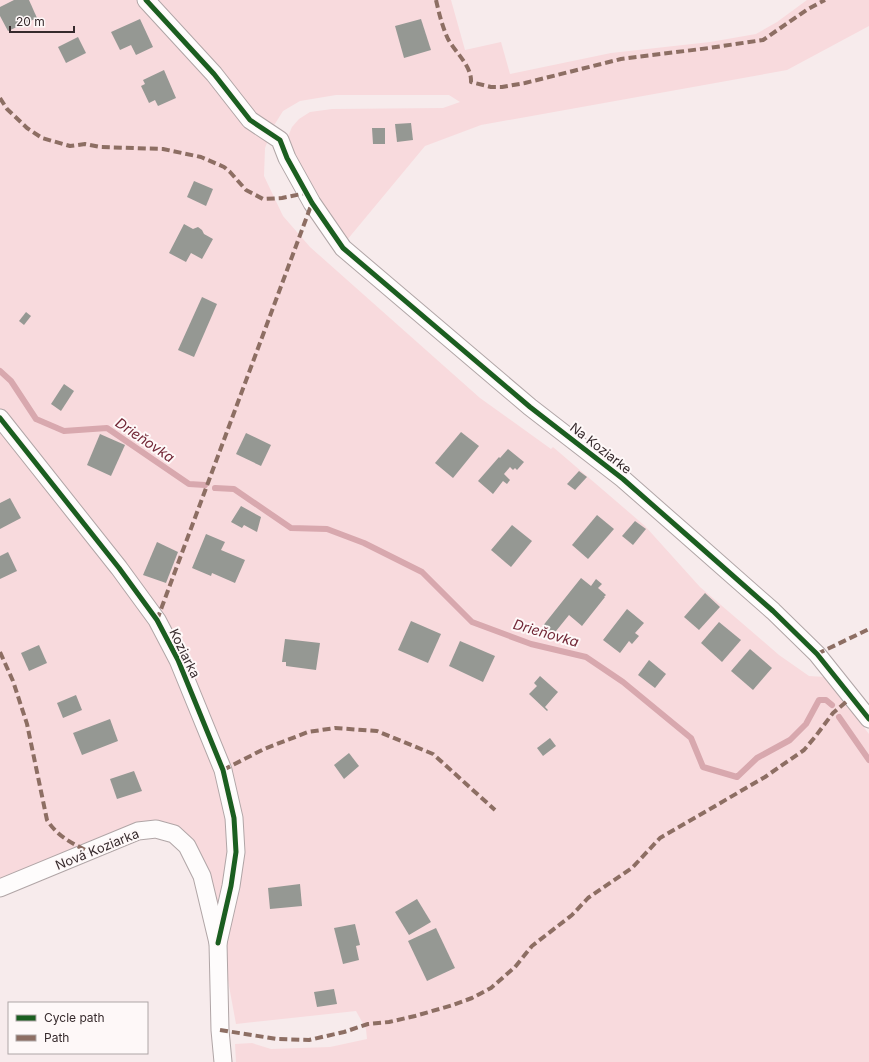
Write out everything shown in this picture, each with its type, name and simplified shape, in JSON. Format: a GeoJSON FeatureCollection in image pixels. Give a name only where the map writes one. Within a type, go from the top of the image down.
{"type":"FeatureCollection","features":[{"type":"Feature","properties":{"kind":"street","name":"Na Koziarke"},"geometry":{"type":"LineString","coordinates":[[146,0],[214,74],[250,120],[280,140],[287,158],[312,203],[343,248],[530,407],[623,479],[773,611],[817,654],[869,719]]}},
{"type":"Feature","properties":{"kind":"street","name":"Koziarka"},"geometry":{"type":"LineString","coordinates":[[0,418],[119,568],[156,620],[181,667],[223,770],[234,818],[236,852],[231,886],[218,943]]}},
{"type":"Feature","properties":{"kind":"street","name":"Nová Koziarka"},"geometry":{"type":"LineString","coordinates":[[0,888],[138,831],[156,829],[174,834],[187,846],[202,876],[218,943],[220,1030],[223,1062]]}},
{"type":"Feature","properties":{"kind":"shaded area"},"geometry":{"type":"Polygon","coordinates":[[[0,0],[451,0],[465,50],[501,42],[510,74],[611,53],[710,42],[756,34],[777,22],[807,0],[869,0],[869,26],[787,70],[481,125],[425,146],[347,240],[319,202],[286,141],[292,127],[299,119],[310,112],[332,109],[443,108],[460,102],[449,95],[336,95],[300,101],[283,111],[273,127],[265,148],[264,176],[283,216],[310,247],[480,398],[551,449],[553,447],[645,526],[700,587],[779,655],[809,676],[825,677],[869,734],[869,1062],[236,1062],[235,1044],[252,1043],[271,1049],[330,1047],[367,1039],[366,1029],[356,1011],[236,1024],[207,875],[164,823],[0,882],[0,0]]]}},
{"type":"Feature","properties":{"kind":"building"},"geometry":{"type":"Polygon","coordinates":[[[14,0],[29,0],[37,18],[8,31],[0,16],[0,7],[14,0]]]}},
{"type":"Feature","properties":{"kind":"building"},"geometry":{"type":"Polygon","coordinates":[[[140,19],[153,47],[136,55],[131,45],[120,50],[111,32],[140,19]]]}},
{"type":"Feature","properties":{"kind":"building"},"geometry":{"type":"Polygon","coordinates":[[[421,19],[431,50],[404,58],[395,26],[421,19]]]}},
{"type":"Feature","properties":{"kind":"building"},"geometry":{"type":"Polygon","coordinates":[[[78,37],[86,53],[66,63],[58,47],[78,37]]]}},
{"type":"Feature","properties":{"kind":"building"},"geometry":{"type":"Polygon","coordinates":[[[164,70],[176,98],[158,106],[155,100],[149,103],[141,86],[145,84],[143,80],[164,70]]]}},
{"type":"Feature","properties":{"kind":"building"},"geometry":{"type":"Polygon","coordinates":[[[411,123],[413,140],[397,142],[395,124],[411,123]]]}},
{"type":"Feature","properties":{"kind":"building"},"geometry":{"type":"Polygon","coordinates":[[[372,128],[385,128],[385,144],[373,144],[372,128]]]}},
{"type":"Feature","properties":{"kind":"building"},"geometry":{"type":"Polygon","coordinates":[[[194,181],[213,189],[206,206],[187,197],[194,181]]]}},
{"type":"Feature","properties":{"kind":"building"},"geometry":{"type":"Polygon","coordinates":[[[184,224],[193,229],[198,227],[204,234],[213,239],[202,259],[191,253],[186,262],[169,253],[184,224]]]}},
{"type":"Feature","properties":{"kind":"building"},"geometry":{"type":"Polygon","coordinates":[[[202,297],[217,304],[194,357],[178,350],[202,297]]]}},
{"type":"Feature","properties":{"kind":"building"},"geometry":{"type":"Polygon","coordinates":[[[26,312],[31,316],[24,325],[19,321],[26,312]]]}},
{"type":"Feature","properties":{"kind":"building"},"geometry":{"type":"Polygon","coordinates":[[[64,384],[74,391],[61,411],[51,404],[64,384]]]}},
{"type":"Feature","properties":{"kind":"building"},"geometry":{"type":"Polygon","coordinates":[[[461,432],[479,446],[453,478],[435,463],[461,432]]]}},
{"type":"Feature","properties":{"kind":"building"},"geometry":{"type":"Polygon","coordinates":[[[246,433],[271,445],[261,466],[236,454],[246,433]]]}},
{"type":"Feature","properties":{"kind":"building"},"geometry":{"type":"Polygon","coordinates":[[[100,434],[125,445],[111,476],[87,465],[100,434]]]}},
{"type":"Feature","properties":{"kind":"building"},"geometry":{"type":"Polygon","coordinates":[[[508,449],[524,462],[517,470],[515,468],[513,470],[510,467],[504,474],[510,480],[507,484],[503,481],[493,494],[478,481],[508,449]]]}},
{"type":"Feature","properties":{"kind":"building"},"geometry":{"type":"Polygon","coordinates":[[[579,471],[587,477],[575,490],[567,484],[579,471]]]}},
{"type":"Feature","properties":{"kind":"building"},"geometry":{"type":"Polygon","coordinates":[[[10,498],[21,518],[0,529],[0,503],[10,498]]]}},
{"type":"Feature","properties":{"kind":"building"},"geometry":{"type":"Polygon","coordinates":[[[241,506],[261,517],[257,532],[244,525],[242,528],[231,522],[241,506]]]}},
{"type":"Feature","properties":{"kind":"building"},"geometry":{"type":"Polygon","coordinates":[[[597,515],[614,529],[588,559],[572,545],[597,515]]]}},
{"type":"Feature","properties":{"kind":"building"},"geometry":{"type":"Polygon","coordinates":[[[635,521],[646,529],[633,545],[622,536],[635,521]]]}},
{"type":"Feature","properties":{"kind":"building"},"geometry":{"type":"Polygon","coordinates":[[[512,525],[532,541],[511,567],[491,550],[512,525]]]}},
{"type":"Feature","properties":{"kind":"building"},"geometry":{"type":"Polygon","coordinates":[[[206,534],[225,542],[221,550],[245,560],[235,583],[212,573],[211,576],[192,568],[206,534]]]}},
{"type":"Feature","properties":{"kind":"building"},"geometry":{"type":"Polygon","coordinates":[[[157,542],[178,552],[166,583],[143,575],[157,542]]]}},
{"type":"Feature","properties":{"kind":"building"},"geometry":{"type":"Polygon","coordinates":[[[8,552],[17,571],[0,579],[0,556],[8,552]]]}},
{"type":"Feature","properties":{"kind":"building"},"geometry":{"type":"Polygon","coordinates":[[[581,578],[591,586],[596,579],[602,584],[598,588],[606,595],[605,597],[582,626],[569,615],[552,636],[542,627],[581,578]]]}},
{"type":"Feature","properties":{"kind":"building"},"geometry":{"type":"Polygon","coordinates":[[[705,593],[720,607],[699,630],[684,617],[705,593]]]}},
{"type":"Feature","properties":{"kind":"building"},"geometry":{"type":"Polygon","coordinates":[[[627,609],[644,623],[635,633],[639,636],[632,644],[629,641],[620,653],[603,640],[627,609]]]}},
{"type":"Feature","properties":{"kind":"building"},"geometry":{"type":"Polygon","coordinates":[[[411,621],[441,634],[428,663],[398,650],[411,621]]]}},
{"type":"Feature","properties":{"kind":"building"},"geometry":{"type":"Polygon","coordinates":[[[719,622],[741,640],[722,662],[701,643],[719,622]]]}},
{"type":"Feature","properties":{"kind":"building"},"geometry":{"type":"Polygon","coordinates":[[[285,639],[320,643],[316,670],[286,666],[286,662],[282,662],[285,639]]]}},
{"type":"Feature","properties":{"kind":"building"},"geometry":{"type":"Polygon","coordinates":[[[460,641],[495,656],[483,682],[449,666],[460,641]]]}},
{"type":"Feature","properties":{"kind":"building"},"geometry":{"type":"Polygon","coordinates":[[[39,645],[47,663],[29,671],[21,653],[39,645]]]}},
{"type":"Feature","properties":{"kind":"building"},"geometry":{"type":"Polygon","coordinates":[[[750,649],[772,668],[753,690],[731,671],[750,649]]]}},
{"type":"Feature","properties":{"kind":"building"},"geometry":{"type":"Polygon","coordinates":[[[649,660],[666,674],[655,688],[638,675],[649,660]]]}},
{"type":"Feature","properties":{"kind":"building"},"geometry":{"type":"Polygon","coordinates":[[[540,676],[558,692],[545,707],[548,710],[547,711],[529,694],[537,686],[534,683],[540,676]]]}},
{"type":"Feature","properties":{"kind":"building"},"geometry":{"type":"Polygon","coordinates":[[[76,695],[82,710],[63,718],[57,703],[76,695]]]}},
{"type":"Feature","properties":{"kind":"building"},"geometry":{"type":"Polygon","coordinates":[[[110,719],[118,741],[82,755],[73,733],[110,719]]]}},
{"type":"Feature","properties":{"kind":"building"},"geometry":{"type":"Polygon","coordinates":[[[550,738],[556,746],[543,756],[537,748],[550,738]]]}},
{"type":"Feature","properties":{"kind":"building"},"geometry":{"type":"Polygon","coordinates":[[[349,753],[359,766],[344,779],[334,765],[349,753]]]}},
{"type":"Feature","properties":{"kind":"building"},"geometry":{"type":"Polygon","coordinates":[[[134,771],[142,791],[117,799],[110,779],[134,771]]]}},
{"type":"Feature","properties":{"kind":"building"},"geometry":{"type":"Polygon","coordinates":[[[300,884],[302,906],[270,909],[268,888],[300,884]]]}},
{"type":"Feature","properties":{"kind":"building"},"geometry":{"type":"Polygon","coordinates":[[[417,899],[431,922],[409,935],[395,912],[417,899]]]}},
{"type":"Feature","properties":{"kind":"building"},"geometry":{"type":"Polygon","coordinates":[[[355,924],[360,945],[356,946],[359,960],[343,964],[334,928],[355,924]]]}},
{"type":"Feature","properties":{"kind":"building"},"geometry":{"type":"Polygon","coordinates":[[[436,928],[455,968],[427,981],[408,941],[436,928]]]}},
{"type":"Feature","properties":{"kind":"building"},"geometry":{"type":"Polygon","coordinates":[[[334,989],[337,1004],[317,1007],[314,992],[334,989]]]}},
{"type":"Feature","properties":{"kind":"waterway","name":"Drieňovka"},"geometry":{"type":"LineString","coordinates":[[0,371],[11,381],[36,419],[64,431],[107,428],[189,484],[205,485]]}},
{"type":"Feature","properties":{"kind":"waterway","name":"Drieňovka"},"geometry":{"type":"LineString","coordinates":[[215,488],[234,489],[291,528],[327,529],[364,543],[422,572],[472,622],[531,644],[586,657],[623,682],[691,738],[703,767],[737,777],[757,758],[790,740],[806,724],[819,700],[826,700],[832,705]]}},
{"type":"Feature","properties":{"kind":"waterway","name":"Drieňovka"},"geometry":{"type":"LineString","coordinates":[[839,717],[869,760]]}},
{"type":"Feature","properties":{"kind":"marked path"},"geometry":{"type":"LineString","coordinates":[[436,0],[448,39],[469,70],[471,82],[491,87],[502,87],[525,83],[621,59],[763,40],[808,9],[825,0]]}},
{"type":"Feature","properties":{"kind":"marked path"},"geometry":{"type":"LineString","coordinates":[[0,98],[7,109],[27,128],[42,138],[70,146],[85,144],[101,147],[163,149],[201,157],[224,167],[246,190],[263,199],[282,198],[306,193]]}},
{"type":"Feature","properties":{"kind":"marked path"},"geometry":{"type":"LineString","coordinates":[[157,620],[312,203]]}},
{"type":"Feature","properties":{"kind":"marked path"},"geometry":{"type":"LineString","coordinates":[[817,654],[869,629]]}},
{"type":"Feature","properties":{"kind":"marked path"},"geometry":{"type":"LineString","coordinates":[[0,652],[13,681],[27,724],[47,820],[61,835],[89,852]]}},
{"type":"Feature","properties":{"kind":"marked path"},"geometry":{"type":"LineString","coordinates":[[220,1030],[277,1039],[309,1040],[344,1032],[368,1024],[389,1022],[415,1016],[453,1005],[472,998],[491,988],[515,967],[532,946],[572,915],[588,898],[632,868],[660,838],[765,777],[804,750],[833,713],[852,697]]}},
{"type":"Feature","properties":{"kind":"marked path"},"geometry":{"type":"LineString","coordinates":[[223,770],[264,749],[308,732],[335,728],[377,731],[433,754],[495,810]]}},
{"type":"Feature","properties":{"kind":"cycle path"},"geometry":{"type":"LineString","coordinates":[[146,0],[214,74],[250,120],[280,140],[287,158],[312,203],[343,248],[530,407],[623,479],[773,611],[817,654],[869,719]]}},
{"type":"Feature","properties":{"kind":"cycle path"},"geometry":{"type":"LineString","coordinates":[[0,418],[119,568],[157,620],[178,660],[223,770],[234,818],[236,852],[231,886],[218,943]]}}]}
